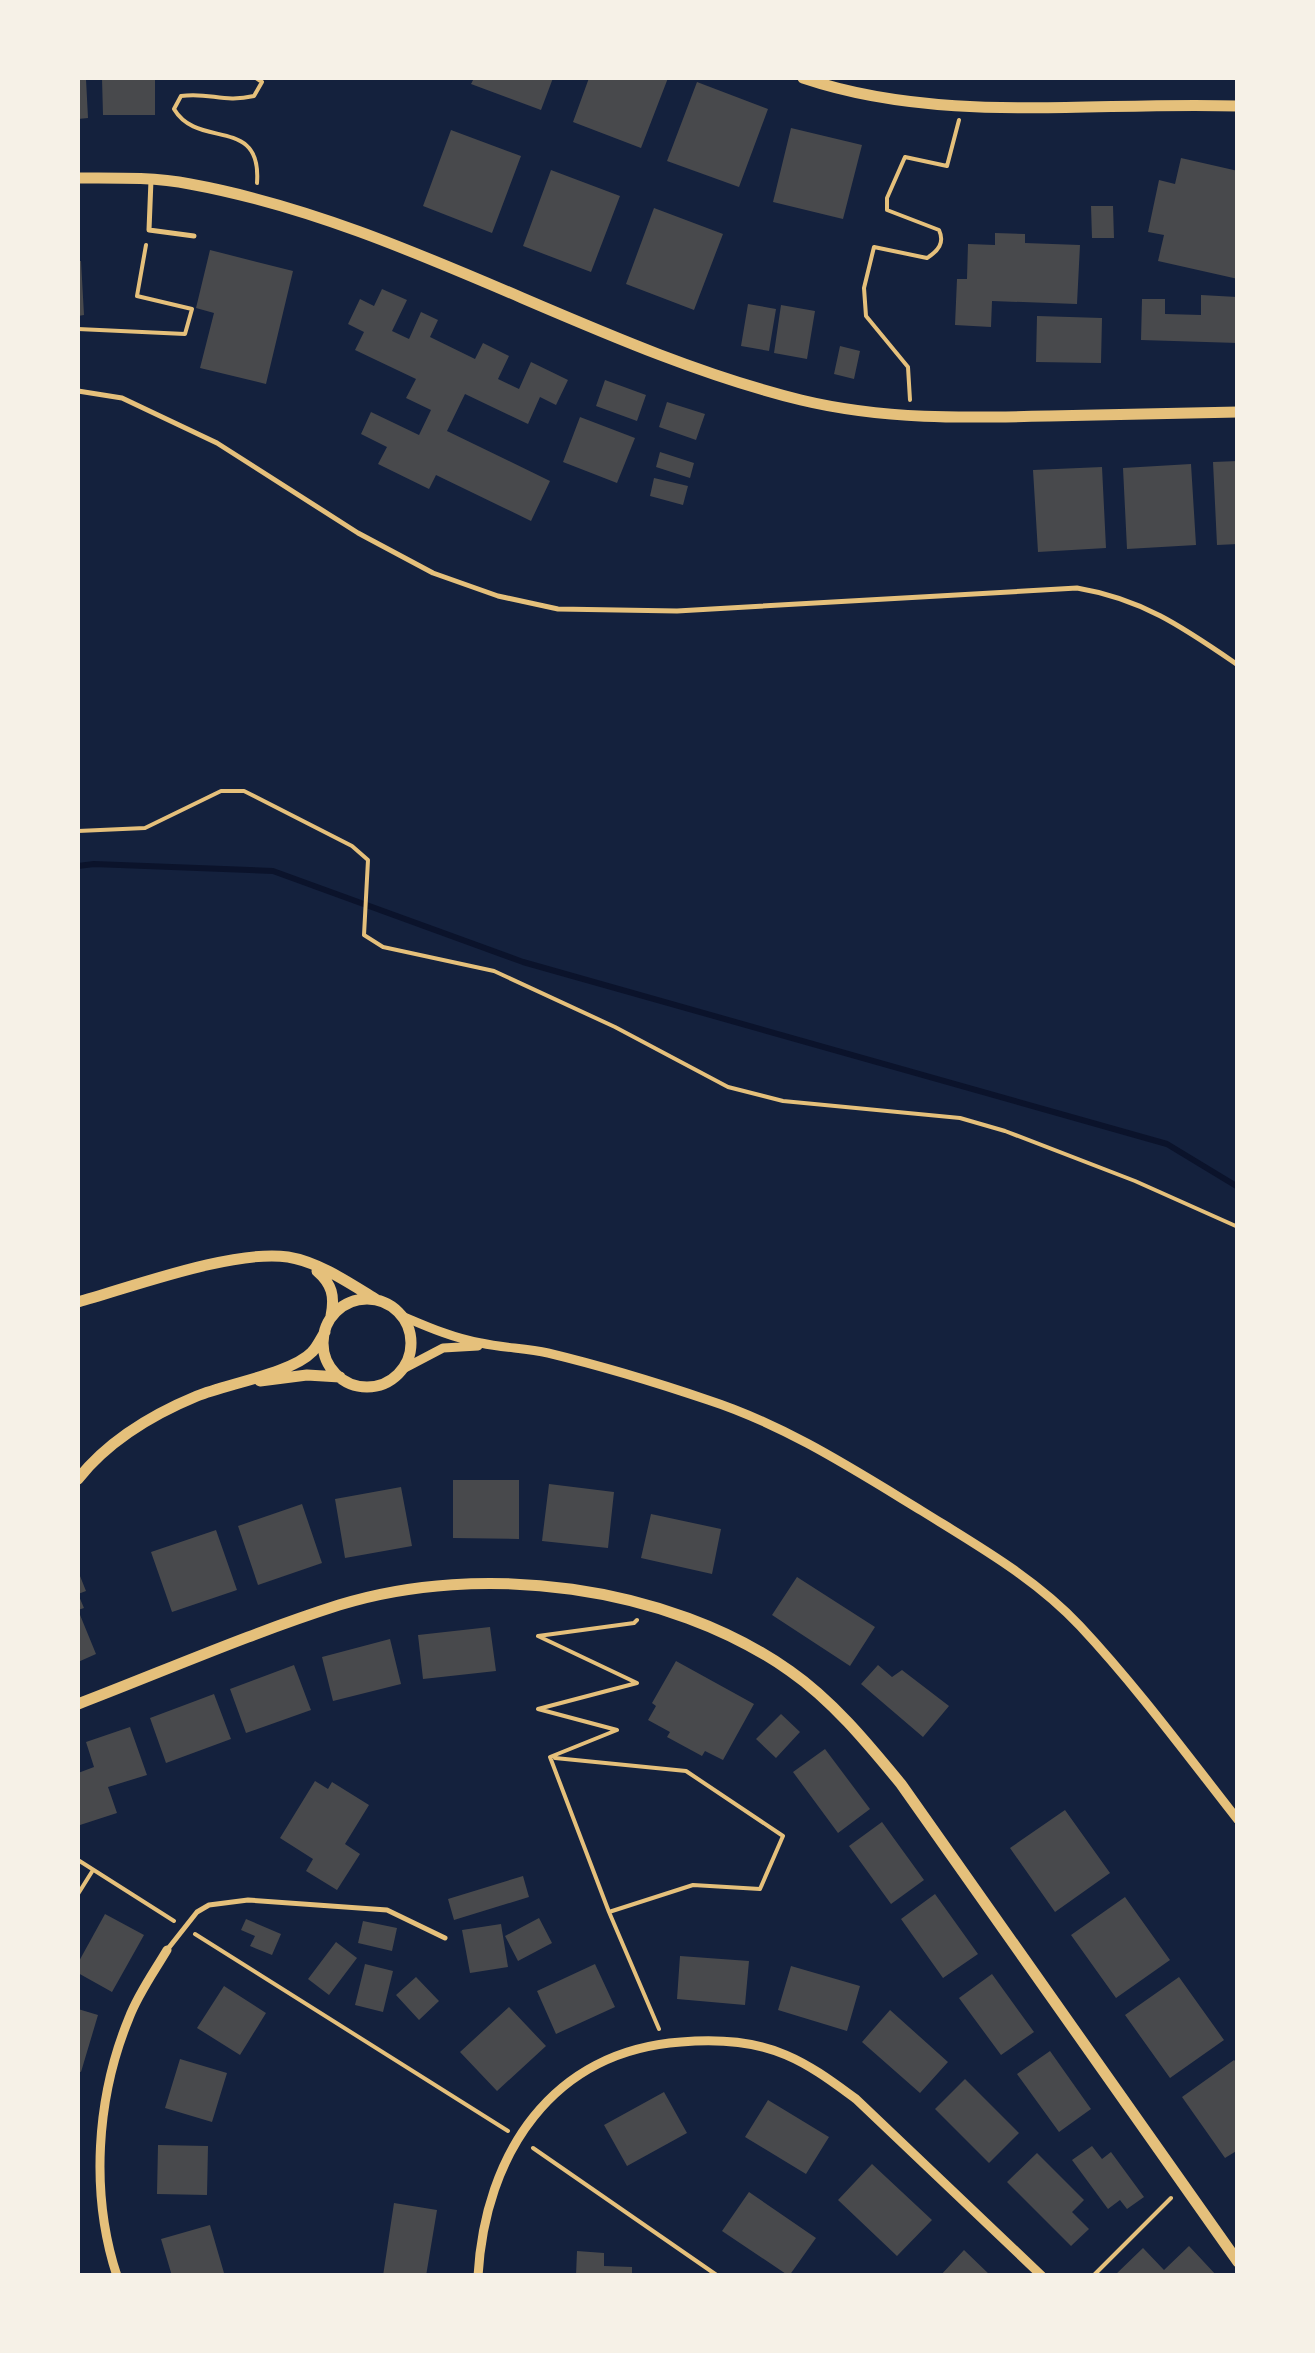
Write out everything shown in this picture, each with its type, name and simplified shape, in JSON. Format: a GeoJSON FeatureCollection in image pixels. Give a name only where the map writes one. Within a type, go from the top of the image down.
{"type":"FeatureCollection","features":[{"type":"Feature","properties":{"kind":"street"},"geometry":{"type":"LineString","coordinates":[[803,78],[874,96],[963,106],[1238,106]]}},
{"type":"Feature","properties":{"kind":"street"},"geometry":{"type":"LineString","coordinates":[[78,178],[186,183],[256,199],[360,232],[700,370],[860,413],[910,417],[1238,412]]}},
{"type":"Feature","properties":{"kind":"street"},"geometry":{"type":"LineString","coordinates":[[78,1302],[226,1261],[288,1257],[306,1262],[402,1316],[442,1333],[544,1352],[628,1375],[765,1421],[835,1458],[1043,1590],[1080,1626],[1238,1820]]}},
{"type":"Feature","properties":{"kind":"street"},"geometry":{"type":"LineString","coordinates":[[78,1478],[106,1448],[131,1429],[197,1396],[295,1364],[313,1352],[325,1332],[334,1300],[331,1286],[306,1262]]}},
{"type":"Feature","properties":{"kind":"street"},"geometry":{"type":"LineString","coordinates":[[330,1319],[351,1302],[378,1300]]}},
{"type":"Feature","properties":{"kind":"street"},"geometry":{"type":"LineString","coordinates":[[402,1316],[411,1342],[403,1369]]}},
{"type":"Feature","properties":{"kind":"street"},"geometry":{"type":"LineString","coordinates":[[325,1332],[326,1357],[340,1377],[352,1384],[380,1385],[443,1348],[496,1346]]}},
{"type":"Feature","properties":{"kind":"street"},"geometry":{"type":"LineString","coordinates":[[229,1385],[307,1375],[340,1377]]}},
{"type":"Feature","properties":{"kind":"street"},"geometry":{"type":"LineString","coordinates":[[78,1704],[340,1605],[442,1586],[504,1585],[582,1591],[707,1624],[792,1672],[873,1749],[1238,2262]]}},
{"type":"Feature","properties":{"kind":"street"},"geometry":{"type":"LineString","coordinates":[[117,2276],[102,2200],[100,2146],[107,2093],[130,2016],[166,1950]]}},
{"type":"Feature","properties":{"kind":"street"},"geometry":{"type":"LineString","coordinates":[[478,2276],[490,2198],[505,2158],[530,2119],[570,2081],[616,2056],[665,2043],[743,2042],[783,2053],[823,2074],[856,2099],[1042,2276]]}},
{"type":"Feature","properties":{"kind":"lane"},"geometry":{"type":"LineString","coordinates":[[151,180],[148,230],[194,236]]}},
{"type":"Feature","properties":{"kind":"lane"},"geometry":{"type":"LineString","coordinates":[[78,390],[122,398],[164,416],[216,442],[373,541],[433,573],[498,596],[558,610],[677,611],[1077,588],[1114,594],[1150,609],[1187,628],[1238,665]]}},
{"type":"Feature","properties":{"kind":"lane"},"geometry":{"type":"LineString","coordinates":[[166,1950],[198,1912],[209,1905],[248,1900],[387,1910],[445,1938]]}},
{"type":"Feature","properties":{"kind":"path"},"geometry":{"type":"LineString","coordinates":[[256,78],[262,82],[254,96],[224,101],[202,94],[181,96],[174,110],[188,126],[228,135],[252,150],[258,166],[256,199]]}},
{"type":"Feature","properties":{"kind":"path"},"geometry":{"type":"LineString","coordinates":[[910,417],[908,367],[866,316],[864,288],[874,247],[927,258],[937,252],[942,242],[939,230],[888,210],[888,198],[904,156],[947,166],[963,106]]}},
{"type":"Feature","properties":{"kind":"path"},"geometry":{"type":"LineString","coordinates":[[78,329],[184,334],[192,310],[137,296],[148,230]]}},
{"type":"Feature","properties":{"kind":"path"},"geometry":{"type":"LineString","coordinates":[[78,831],[145,828],[222,791],[244,791],[352,846],[368,860],[364,935],[383,947],[494,972],[615,1027],[728,1087],[783,1101],[960,1118],[1006,1130],[1238,1226]]}},
{"type":"Feature","properties":{"kind":"path"},"geometry":{"type":"LineString","coordinates":[[550,1758],[617,1730],[538,1709],[638,1683],[538,1636],[634,1623],[650,1606]]}},
{"type":"Feature","properties":{"kind":"path"},"geometry":{"type":"LineString","coordinates":[[550,1758],[665,2043]]}},
{"type":"Feature","properties":{"kind":"path"},"geometry":{"type":"LineString","coordinates":[[550,1758],[686,1771],[783,1836],[760,1888],[693,1885],[609,1912]]}},
{"type":"Feature","properties":{"kind":"path"},"geometry":{"type":"LineString","coordinates":[[78,1860],[518,2138],[718,2276]]}},
{"type":"Feature","properties":{"kind":"path"},"geometry":{"type":"LineString","coordinates":[[78,1894],[93,1870]]}},
{"type":"Feature","properties":{"kind":"path"},"geometry":{"type":"LineString","coordinates":[[1092,2276],[1183,2185]]}},
{"type":"Feature","properties":{"kind":"building"},"geometry":{"type":"Polygon","coordinates":[[[102,78],[155,78],[155,115],[103,115],[102,78]]]}},
{"type":"Feature","properties":{"kind":"building"},"geometry":{"type":"Polygon","coordinates":[[[474,78],[553,78],[541,110],[471,84],[474,78]]]}},
{"type":"Feature","properties":{"kind":"building"},"geometry":{"type":"Polygon","coordinates":[[[589,78],[668,78],[641,148],[573,122],[589,78]]]}},
{"type":"Feature","properties":{"kind":"building"},"geometry":{"type":"Polygon","coordinates":[[[86,79],[88,118],[78,119],[78,80],[86,79]]]}},
{"type":"Feature","properties":{"kind":"building"},"geometry":{"type":"Polygon","coordinates":[[[697,82],[768,109],[739,187],[667,161],[697,82]]]}},
{"type":"Feature","properties":{"kind":"building"},"geometry":{"type":"Polygon","coordinates":[[[791,128],[862,145],[843,219],[773,202],[791,128]]]}},
{"type":"Feature","properties":{"kind":"building"},"geometry":{"type":"Polygon","coordinates":[[[451,130],[521,156],[492,233],[423,206],[451,130]]]}},
{"type":"Feature","properties":{"kind":"building"},"geometry":{"type":"Polygon","coordinates":[[[1181,158],[1238,171],[1238,279],[1158,261],[1164,235],[1148,232],[1159,180],[1175,184],[1181,158]]]}},
{"type":"Feature","properties":{"kind":"building"},"geometry":{"type":"Polygon","coordinates":[[[551,170],[620,196],[591,272],[523,246],[551,170]]]}},
{"type":"Feature","properties":{"kind":"building"},"geometry":{"type":"Polygon","coordinates":[[[1091,206],[1113,206],[1114,238],[1092,238],[1091,206]]]}},
{"type":"Feature","properties":{"kind":"building"},"geometry":{"type":"Polygon","coordinates":[[[654,208],[723,234],[694,310],[626,284],[654,208]]]}},
{"type":"Feature","properties":{"kind":"building"},"geometry":{"type":"Polygon","coordinates":[[[995,233],[1025,234],[1025,243],[1080,245],[1077,304],[992,301],[991,327],[955,325],[957,279],[967,279],[968,244],[995,245],[995,233]]]}},
{"type":"Feature","properties":{"kind":"building"},"geometry":{"type":"Polygon","coordinates":[[[210,250],[293,271],[266,384],[200,368],[214,313],[196,308],[210,250]]]}},
{"type":"Feature","properties":{"kind":"building"},"geometry":{"type":"Polygon","coordinates":[[[78,261],[84,315],[78,316],[78,261]]]}},
{"type":"Feature","properties":{"kind":"building"},"geometry":{"type":"Polygon","coordinates":[[[382,289],[407,300],[392,331],[409,339],[421,312],[438,320],[430,337],[475,359],[483,343],[509,356],[498,379],[519,389],[531,362],[568,380],[556,405],[540,397],[528,424],[465,394],[447,431],[550,481],[531,521],[436,475],[429,489],[378,464],[387,447],[361,434],[371,412],[419,435],[431,410],[406,398],[416,379],[355,350],[364,332],[348,324],[360,299],[374,306],[382,289]]]}},
{"type":"Feature","properties":{"kind":"building"},"geometry":{"type":"Polygon","coordinates":[[[1201,295],[1237,297],[1238,343],[1141,340],[1142,299],[1165,299],[1165,314],[1201,315],[1201,295]]]}},
{"type":"Feature","properties":{"kind":"building"},"geometry":{"type":"Polygon","coordinates":[[[748,304],[776,309],[769,351],[741,346],[748,304]]]}},
{"type":"Feature","properties":{"kind":"building"},"geometry":{"type":"Polygon","coordinates":[[[781,305],[815,311],[807,359],[774,353],[781,305]]]}},
{"type":"Feature","properties":{"kind":"building"},"geometry":{"type":"Polygon","coordinates":[[[1037,316],[1102,318],[1101,363],[1036,362],[1037,316]]]}},
{"type":"Feature","properties":{"kind":"building"},"geometry":{"type":"Polygon","coordinates":[[[840,346],[860,351],[854,379],[834,374],[840,346]]]}},
{"type":"Feature","properties":{"kind":"building"},"geometry":{"type":"Polygon","coordinates":[[[605,380],[646,395],[637,421],[596,406],[605,380]]]}},
{"type":"Feature","properties":{"kind":"building"},"geometry":{"type":"Polygon","coordinates":[[[667,402],[705,414],[696,440],[659,427],[667,402]]]}},
{"type":"Feature","properties":{"kind":"building"},"geometry":{"type":"Polygon","coordinates":[[[580,417],[635,438],[617,483],[563,462],[580,417]]]}},
{"type":"Feature","properties":{"kind":"building"},"geometry":{"type":"Polygon","coordinates":[[[660,452],[694,463],[690,478],[656,467],[660,452]]]}},
{"type":"Feature","properties":{"kind":"building"},"geometry":{"type":"Polygon","coordinates":[[[1238,461],[1238,544],[1217,545],[1213,462],[1238,461]]]}},
{"type":"Feature","properties":{"kind":"building"},"geometry":{"type":"Polygon","coordinates":[[[1191,464],[1196,545],[1127,549],[1123,468],[1191,464]]]}},
{"type":"Feature","properties":{"kind":"building"},"geometry":{"type":"Polygon","coordinates":[[[1102,467],[1106,548],[1038,552],[1033,470],[1102,467]]]}},
{"type":"Feature","properties":{"kind":"building"},"geometry":{"type":"Polygon","coordinates":[[[654,478],[688,486],[683,505],[650,496],[654,478]]]}},
{"type":"Feature","properties":{"kind":"building"},"geometry":{"type":"Polygon","coordinates":[[[453,1480],[519,1480],[519,1539],[453,1538],[453,1480]]]}},
{"type":"Feature","properties":{"kind":"building"},"geometry":{"type":"Polygon","coordinates":[[[549,1484],[614,1492],[608,1548],[542,1541],[549,1484]]]}},
{"type":"Feature","properties":{"kind":"building"},"geometry":{"type":"Polygon","coordinates":[[[401,1487],[412,1546],[345,1558],[335,1499],[401,1487]]]}},
{"type":"Feature","properties":{"kind":"building"},"geometry":{"type":"Polygon","coordinates":[[[302,1504],[322,1563],[258,1585],[238,1526],[302,1504]]]}},
{"type":"Feature","properties":{"kind":"building"},"geometry":{"type":"Polygon","coordinates":[[[651,1514],[721,1529],[712,1574],[641,1558],[651,1514]]]}},
{"type":"Feature","properties":{"kind":"building"},"geometry":{"type":"Polygon","coordinates":[[[216,1530],[237,1590],[172,1612],[151,1552],[216,1530]]]}},
{"type":"Feature","properties":{"kind":"building"},"geometry":{"type":"Polygon","coordinates":[[[78,1571],[86,1591],[78,1594],[78,1571]]]}},
{"type":"Feature","properties":{"kind":"building"},"geometry":{"type":"Polygon","coordinates":[[[797,1577],[875,1627],[850,1666],[772,1615],[797,1577]]]}},
{"type":"Feature","properties":{"kind":"building"},"geometry":{"type":"Polygon","coordinates":[[[78,1610],[96,1654],[78,1662],[78,1610]]]}},
{"type":"Feature","properties":{"kind":"building"},"geometry":{"type":"Polygon","coordinates":[[[490,1627],[496,1671],[423,1679],[418,1635],[490,1627]]]}},
{"type":"Feature","properties":{"kind":"building"},"geometry":{"type":"Polygon","coordinates":[[[390,1639],[401,1684],[333,1701],[322,1657],[390,1639]]]}},
{"type":"Feature","properties":{"kind":"building"},"geometry":{"type":"Polygon","coordinates":[[[676,1661],[754,1704],[723,1760],[705,1751],[702,1756],[667,1737],[670,1732],[648,1720],[656,1706],[652,1703],[676,1661]]]}},
{"type":"Feature","properties":{"kind":"building"},"geometry":{"type":"Polygon","coordinates":[[[294,1665],[311,1710],[246,1733],[230,1689],[294,1665]]]}},
{"type":"Feature","properties":{"kind":"building"},"geometry":{"type":"Polygon","coordinates":[[[878,1665],[892,1677],[902,1670],[949,1706],[923,1737],[861,1684],[878,1665]]]}},
{"type":"Feature","properties":{"kind":"building"},"geometry":{"type":"Polygon","coordinates":[[[214,1694],[231,1739],[166,1763],[150,1718],[214,1694]]]}},
{"type":"Feature","properties":{"kind":"building"},"geometry":{"type":"Polygon","coordinates":[[[781,1714],[800,1732],[776,1758],[756,1739],[781,1714]]]}},
{"type":"Feature","properties":{"kind":"building"},"geometry":{"type":"Polygon","coordinates":[[[130,1727],[147,1775],[108,1787],[117,1813],[80,1825],[78,1773],[94,1767],[86,1742],[130,1727]]]}},
{"type":"Feature","properties":{"kind":"building"},"geometry":{"type":"Polygon","coordinates":[[[825,1749],[870,1809],[838,1833],[793,1772],[825,1749]]]}},
{"type":"Feature","properties":{"kind":"building"},"geometry":{"type":"Polygon","coordinates":[[[315,1781],[328,1789],[332,1782],[369,1805],[345,1844],[360,1854],[337,1890],[306,1871],[313,1859],[280,1838],[315,1781]]]}},
{"type":"Feature","properties":{"kind":"building"},"geometry":{"type":"Polygon","coordinates":[[[1065,1810],[1110,1873],[1055,1912],[1010,1848],[1065,1810]]]}},
{"type":"Feature","properties":{"kind":"building"},"geometry":{"type":"Polygon","coordinates":[[[882,1822],[924,1880],[891,1904],[849,1846],[882,1822]]]}},
{"type":"Feature","properties":{"kind":"building"},"geometry":{"type":"Polygon","coordinates":[[[523,1876],[529,1897],[454,1920],[448,1899],[523,1876]]]}},
{"type":"Feature","properties":{"kind":"building"},"geometry":{"type":"Polygon","coordinates":[[[935,1894],[978,1954],[943,1978],[901,1919],[935,1894]]]}},
{"type":"Feature","properties":{"kind":"building"},"geometry":{"type":"Polygon","coordinates":[[[1125,1897],[1170,1960],[1116,1998],[1071,1935],[1125,1897]]]}},
{"type":"Feature","properties":{"kind":"building"},"geometry":{"type":"Polygon","coordinates":[[[105,1914],[144,1935],[112,1992],[78,1973],[78,1963],[105,1914]]]}},
{"type":"Feature","properties":{"kind":"building"},"geometry":{"type":"Polygon","coordinates":[[[539,1918],[552,1943],[518,1961],[505,1936],[539,1918]]]}},
{"type":"Feature","properties":{"kind":"building"},"geometry":{"type":"Polygon","coordinates":[[[246,1919],[281,1934],[272,1955],[250,1946],[255,1936],[241,1930],[246,1919]]]}},
{"type":"Feature","properties":{"kind":"building"},"geometry":{"type":"Polygon","coordinates":[[[363,1921],[397,1928],[392,1951],[358,1943],[363,1921]]]}},
{"type":"Feature","properties":{"kind":"building"},"geometry":{"type":"Polygon","coordinates":[[[501,1924],[508,1967],[470,1973],[462,1930],[501,1924]]]}},
{"type":"Feature","properties":{"kind":"building"},"geometry":{"type":"Polygon","coordinates":[[[336,1942],[357,1958],[329,1995],[308,1979],[336,1942]]]}},
{"type":"Feature","properties":{"kind":"building"},"geometry":{"type":"Polygon","coordinates":[[[680,1956],[749,1961],[745,2005],[677,1999],[680,1956]]]}},
{"type":"Feature","properties":{"kind":"building"},"geometry":{"type":"Polygon","coordinates":[[[365,1964],[393,1971],[383,2012],[355,2005],[365,1964]]]}},
{"type":"Feature","properties":{"kind":"building"},"geometry":{"type":"Polygon","coordinates":[[[595,1964],[615,2007],[556,2034],[537,1991],[595,1964]]]}},
{"type":"Feature","properties":{"kind":"building"},"geometry":{"type":"Polygon","coordinates":[[[791,1966],[860,1986],[847,2031],[778,2010],[791,1966]]]}},
{"type":"Feature","properties":{"kind":"building"},"geometry":{"type":"Polygon","coordinates":[[[992,1974],[1034,2032],[1001,2055],[959,1998],[992,1974]]]}},
{"type":"Feature","properties":{"kind":"building"},"geometry":{"type":"Polygon","coordinates":[[[416,1977],[439,2001],[419,2020],[396,1995],[416,1977]]]}},
{"type":"Feature","properties":{"kind":"building"},"geometry":{"type":"Polygon","coordinates":[[[1179,1977],[1224,2040],[1170,2078],[1125,2015],[1179,1977]]]}},
{"type":"Feature","properties":{"kind":"building"},"geometry":{"type":"Polygon","coordinates":[[[224,1986],[266,2013],[240,2055],[197,2028],[224,1986]]]}},
{"type":"Feature","properties":{"kind":"building"},"geometry":{"type":"Polygon","coordinates":[[[509,2007],[546,2046],[497,2091],[460,2052],[509,2007]]]}},
{"type":"Feature","properties":{"kind":"building"},"geometry":{"type":"Polygon","coordinates":[[[78,2009],[98,2015],[81,2072],[78,2071],[78,2009]]]}},
{"type":"Feature","properties":{"kind":"building"},"geometry":{"type":"Polygon","coordinates":[[[890,2010],[948,2062],[920,2093],[862,2042],[890,2010]]]}},
{"type":"Feature","properties":{"kind":"building"},"geometry":{"type":"Polygon","coordinates":[[[1050,2051],[1091,2109],[1059,2132],[1017,2074],[1050,2051]]]}},
{"type":"Feature","properties":{"kind":"building"},"geometry":{"type":"Polygon","coordinates":[[[180,2059],[227,2073],[212,2122],[165,2108],[180,2059]]]}},
{"type":"Feature","properties":{"kind":"building"},"geometry":{"type":"Polygon","coordinates":[[[1234,2060],[1238,2064],[1238,2150],[1225,2158],[1182,2097],[1234,2060]]]}},
{"type":"Feature","properties":{"kind":"building"},"geometry":{"type":"Polygon","coordinates":[[[965,2079],[1019,2133],[989,2163],[935,2109],[965,2079]]]}},
{"type":"Feature","properties":{"kind":"building"},"geometry":{"type":"Polygon","coordinates":[[[664,2092],[687,2133],[627,2166],[604,2125],[664,2092]]]}},
{"type":"Feature","properties":{"kind":"building"},"geometry":{"type":"Polygon","coordinates":[[[768,2100],[829,2137],[806,2174],[745,2137],[768,2100]]]}},
{"type":"Feature","properties":{"kind":"building"},"geometry":{"type":"Polygon","coordinates":[[[158,2145],[208,2146],[207,2195],[157,2194],[158,2145]]]}},
{"type":"Feature","properties":{"kind":"building"},"geometry":{"type":"Polygon","coordinates":[[[1092,2146],[1102,2159],[1111,2152],[1144,2197],[1127,2209],[1120,2200],[1108,2209],[1072,2160],[1092,2146]]]}},
{"type":"Feature","properties":{"kind":"building"},"geometry":{"type":"Polygon","coordinates":[[[1037,2153],[1084,2200],[1072,2212],[1089,2229],[1071,2246],[1007,2182],[1037,2153]]]}},
{"type":"Feature","properties":{"kind":"building"},"geometry":{"type":"Polygon","coordinates":[[[872,2164],[932,2220],[897,2256],[838,2200],[872,2164]]]}},
{"type":"Feature","properties":{"kind":"building"},"geometry":{"type":"Polygon","coordinates":[[[749,2192],[816,2238],[789,2276],[722,2231],[749,2192]]]}},
{"type":"Feature","properties":{"kind":"building"},"geometry":{"type":"Polygon","coordinates":[[[394,2203],[437,2210],[426,2276],[383,2276],[394,2203]]]}},
{"type":"Feature","properties":{"kind":"building"},"geometry":{"type":"Polygon","coordinates":[[[210,2225],[224,2273],[172,2276],[161,2239],[210,2225]]]}},
{"type":"Feature","properties":{"kind":"building"},"geometry":{"type":"Polygon","coordinates":[[[1189,2246],[1217,2276],[1114,2276],[1143,2248],[1164,2270],[1189,2246]]]}},
{"type":"Feature","properties":{"kind":"building"},"geometry":{"type":"Polygon","coordinates":[[[964,2250],[991,2276],[940,2276],[964,2250]]]}},
{"type":"Feature","properties":{"kind":"building"},"geometry":{"type":"Polygon","coordinates":[[[577,2251],[604,2253],[604,2266],[632,2267],[632,2276],[576,2276],[577,2251]]]}},
{"type":"Feature","properties":{"kind":"waterway"},"geometry":{"type":"LineString","coordinates":[[78,866],[273,871],[523,962],[1167,1144],[1238,1187]]}}]}
